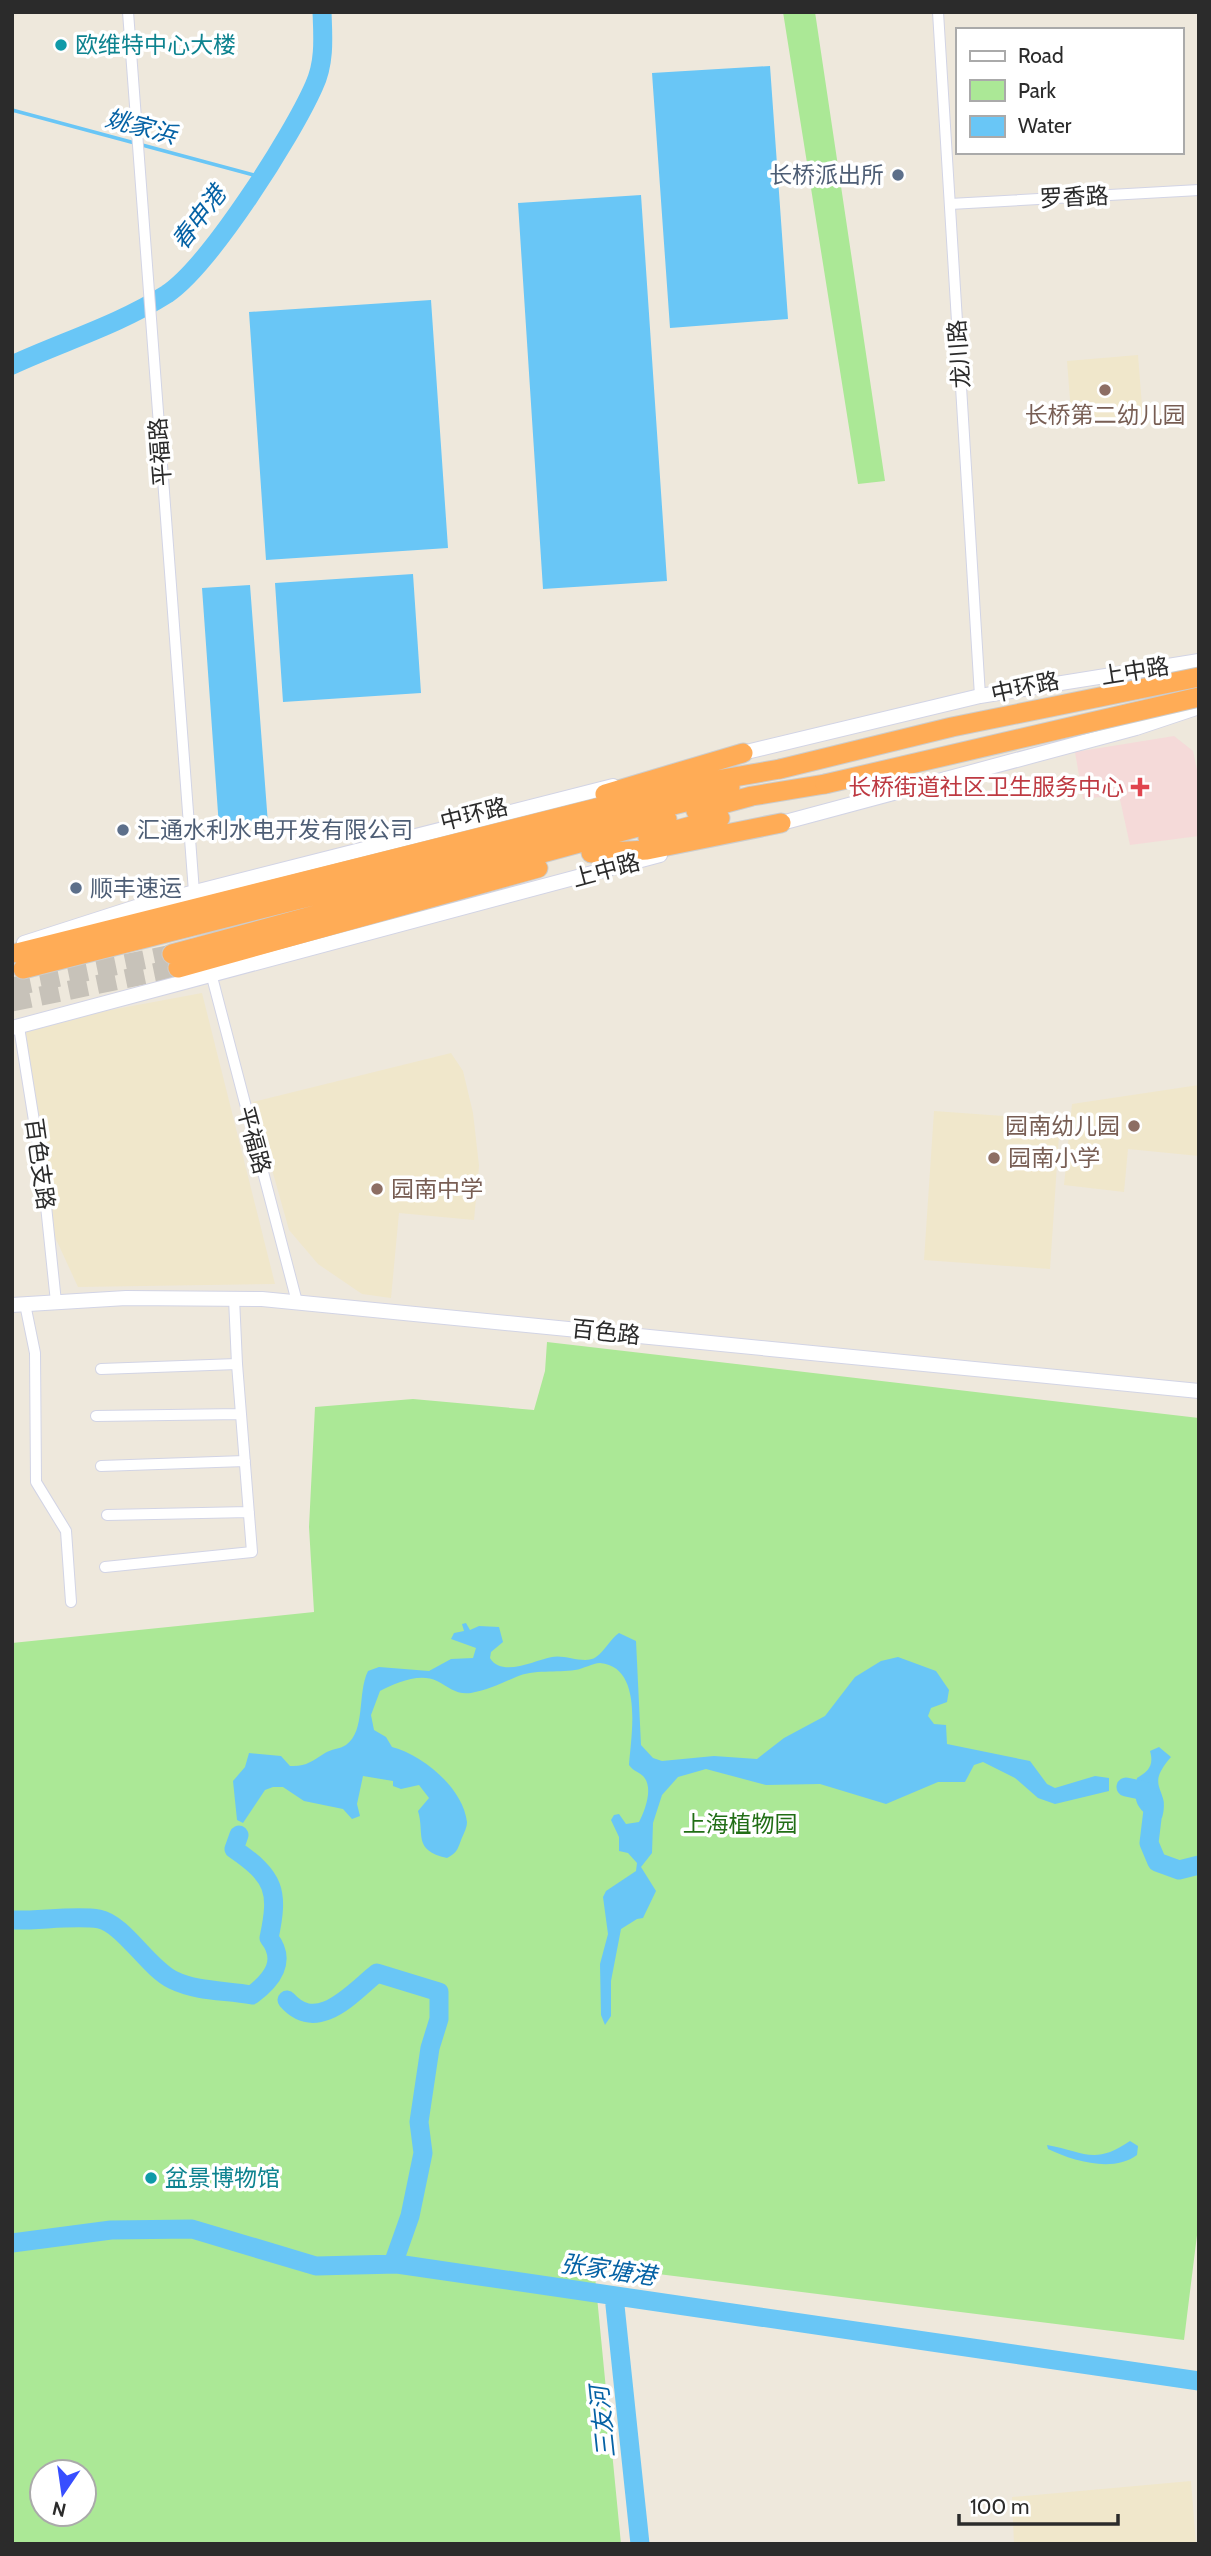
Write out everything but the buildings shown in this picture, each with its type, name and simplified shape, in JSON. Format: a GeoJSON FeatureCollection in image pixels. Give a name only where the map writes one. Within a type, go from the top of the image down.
{"type":"FeatureCollection","features":[{"type":"Feature","properties":{"kind":"highway","name":"中环路"},"geometry":{"type":"LineString","coordinates":[[630,822],[591,853],[175,961],[630,822],[780,769],[1196,665]]}},
{"type":"Feature","properties":{"kind":"highway","name":"中环路"},"geometry":{"type":"LineString","coordinates":[[17,956],[752,796],[825,784],[1198,707]]}},
{"type":"Feature","properties":{"kind":"highway"},"geometry":{"type":"LineString","coordinates":[[338,873],[743,753]]}},
{"type":"Feature","properties":{"kind":"highway","name":"中环路"},"geometry":{"type":"LineString","coordinates":[[17,956],[338,873],[630,822]]}},
{"type":"Feature","properties":{"kind":"highway"},"geometry":{"type":"LineString","coordinates":[[591,853],[647,850],[780,823]]}},
{"type":"Feature","properties":{"kind":"main road","name":"上中路"},"geometry":{"type":"LineString","coordinates":[[17,956],[136,907],[743,753],[980,696],[1196,665]]}},
{"type":"Feature","properties":{"kind":"main road"},"geometry":{"type":"LineString","coordinates":[[1196,665],[1198,707]]}},
{"type":"Feature","properties":{"kind":"main road","name":"上中路"},"geometry":{"type":"LineString","coordinates":[[16,1028],[1136,728],[1198,707]]}},
{"type":"Feature","properties":{"kind":"main road","name":"百色路"},"geometry":{"type":"LineString","coordinates":[[19,1305],[127,1298],[234,1298],[297,1302],[1199,1391]]}},
{"type":"Feature","properties":{"kind":"street","name":"平福路"},"geometry":{"type":"LineString","coordinates":[[128,12],[194,892]]}},
{"type":"Feature","properties":{"kind":"street","name":"龙川路"},"geometry":{"type":"LineString","coordinates":[[938,12],[980,696]]}},
{"type":"Feature","properties":{"kind":"street","name":"罗香路"},"geometry":{"type":"LineString","coordinates":[[950,204],[1199,190]]}},
{"type":"Feature","properties":{"kind":"street","name":"平福路"},"geometry":{"type":"LineString","coordinates":[[212,977],[297,1302]]}},
{"type":"Feature","properties":{"kind":"street","name":"百色支路"},"geometry":{"type":"LineString","coordinates":[[16,1028],[43,1177],[56,1302]]}},
{"type":"Feature","properties":{"kind":"street"},"geometry":{"type":"LineString","coordinates":[[104,1567],[252,1552],[234,1298]]}},
{"type":"Feature","properties":{"kind":"street"},"geometry":{"type":"LineString","coordinates":[[19,1305],[35,1353],[36,1482],[66,1531],[71,1602]]}},
{"type":"Feature","properties":{"kind":"street"},"geometry":{"type":"LineString","coordinates":[[101,1369],[237,1364]]}},
{"type":"Feature","properties":{"kind":"street"},"geometry":{"type":"LineString","coordinates":[[96,1416],[241,1415]]}},
{"type":"Feature","properties":{"kind":"street"},"geometry":{"type":"LineString","coordinates":[[101,1466],[245,1461]]}},
{"type":"Feature","properties":{"kind":"street"},"geometry":{"type":"LineString","coordinates":[[107,1515],[249,1512]]}},
{"type":"Feature","properties":{"kind":"shaded area","name":"长桥第二幼儿园"},"geometry":{"type":"Polygon","coordinates":[[[1138,355],[1143,419],[1072,425],[1067,361],[1138,355]]]}},
{"type":"Feature","properties":{"kind":"shaded area","name":"长桥街道社区卫生服务中心"},"geometry":{"type":"Polygon","coordinates":[[[1174,736],[1193,751],[1199,779],[1199,836],[1130,845],[1119,795],[1083,799],[1075,752],[1174,736]]]}},
{"type":"Feature","properties":{"kind":"shaded area"},"geometry":{"type":"Polygon","coordinates":[[[202,993],[275,1284],[78,1287],[49,1224],[19,1027],[202,993]]]}},
{"type":"Feature","properties":{"kind":"shaded area","name":"园南中学"},"geometry":{"type":"Polygon","coordinates":[[[451,1053],[463,1071],[473,1113],[479,1166],[474,1220],[399,1213],[391,1298],[362,1294],[318,1264],[289,1230],[253,1102],[451,1053]]]}},
{"type":"Feature","properties":{"kind":"shaded area","name":"园南幼儿园"},"geometry":{"type":"Polygon","coordinates":[[[1199,1085],[1199,1156],[1128,1149],[1124,1192],[1064,1185],[1072,1104],[1199,1085]]]}},
{"type":"Feature","properties":{"kind":"shaded area","name":"园南小学"},"geometry":{"type":"Polygon","coordinates":[[[934,1111],[1060,1120],[1050,1269],[924,1260],[934,1111]]]}},
{"type":"Feature","properties":{"kind":"shaded area"},"geometry":{"type":"Polygon","coordinates":[[[1191,2481],[1196,2544],[1014,2544],[1012,2497],[1191,2481]]]}},
{"type":"Feature","properties":{"kind":"green space"},"geometry":{"type":"Polygon","coordinates":[[[783,12],[815,12],[885,481],[858,484],[783,12]]]}},
{"type":"Feature","properties":{"kind":"green space","name":"上海植物园"},"geometry":{"type":"Polygon","coordinates":[[[547,1342],[1199,1418],[1199,2219],[1184,2340],[594,2266],[621,2544],[12,2544],[12,1643],[314,1612],[309,1527],[315,1407],[413,1399],[534,1410],[545,1371],[547,1342]]]}},
{"type":"Feature","properties":{"kind":"water"},"geometry":{"type":"Polygon","coordinates":[[[770,66],[788,319],[670,328],[652,73],[770,66]]]}},
{"type":"Feature","properties":{"kind":"water"},"geometry":{"type":"Polygon","coordinates":[[[641,195],[667,581],[543,589],[518,203],[641,195]]]}},
{"type":"Feature","properties":{"kind":"water"},"geometry":{"type":"Polygon","coordinates":[[[431,300],[448,548],[266,560],[249,312],[431,300]]]}},
{"type":"Feature","properties":{"kind":"water"},"geometry":{"type":"Polygon","coordinates":[[[413,574],[421,693],[283,702],[275,583],[413,574]]]}},
{"type":"Feature","properties":{"kind":"water"},"geometry":{"type":"Polygon","coordinates":[[[250,585],[268,824],[219,827],[202,588],[250,585]]]}},
{"type":"Feature","properties":{"kind":"water"},"geometry":{"type":"Polygon","coordinates":[[[466,1623],[470,1630],[479,1626],[499,1627],[503,1642],[491,1652],[490,1658],[502,1667],[519,1666],[557,1656],[591,1659],[619,1633],[636,1641],[641,1745],[653,1758],[662,1761],[714,1756],[757,1759],[784,1738],[825,1716],[855,1677],[881,1661],[898,1657],[936,1671],[949,1690],[947,1702],[931,1708],[928,1716],[934,1724],[946,1725],[947,1744],[1030,1761],[1047,1784],[1055,1788],[1095,1776],[1109,1778],[1109,1791],[1055,1804],[1038,1798],[1015,1778],[983,1762],[974,1765],[965,1782],[938,1782],[886,1804],[820,1784],[766,1785],[706,1769],[678,1777],[662,1795],[653,1823],[652,1853],[641,1867],[656,1891],[643,1918],[621,1929],[611,1981],[611,2016],[605,2025],[601,2015],[600,1964],[608,1934],[603,1897],[606,1891],[636,1871],[637,1863],[628,1853],[619,1851],[619,1837],[611,1820],[614,1815],[619,1814],[626,1824],[639,1822],[646,1806],[648,1792],[643,1776],[629,1765],[632,1705],[629,1689],[614,1667],[600,1663],[575,1670],[530,1673],[471,1693],[457,1692],[437,1681],[423,1678],[400,1682],[380,1691],[371,1715],[374,1730],[386,1737],[392,1747],[416,1757],[440,1775],[450,1785],[464,1809],[467,1822],[465,1830],[457,1850],[447,1858],[436,1855],[424,1846],[418,1811],[429,1798],[419,1785],[401,1789],[393,1786],[393,1781],[363,1776],[357,1804],[360,1816],[352,1819],[343,1809],[304,1801],[283,1787],[273,1787],[265,1790],[243,1823],[237,1820],[233,1781],[245,1767],[249,1753],[281,1756],[290,1766],[300,1766],[346,1745],[352,1739],[359,1721],[368,1671],[379,1667],[429,1671],[451,1659],[473,1658],[476,1648],[451,1639],[454,1633],[464,1631],[462,1624],[466,1623]]]}},
{"type":"Feature","properties":{"kind":"water"},"geometry":{"type":"Polygon","coordinates":[[[1159,1747],[1171,1757],[1158,1782],[1164,1808],[1162,1818],[1153,1819],[1139,1807],[1136,1785],[1137,1778],[1150,1767],[1150,1751],[1159,1747]]]}},
{"type":"Feature","properties":{"kind":"water"},"geometry":{"type":"Polygon","coordinates":[[[1130,2141],[1138,2146],[1137,2155],[1127,2160],[1105,2164],[1069,2158],[1048,2149],[1047,2145],[1097,2155],[1118,2149],[1130,2141]]]}},
{"type":"Feature","properties":{"kind":"waterway","name":"春申港"},"geometry":{"type":"LineString","coordinates":[[12,365],[110,324],[167,294],[185,279],[227,229],[288,136],[303,108],[318,77],[322,59],[322,12]]}},
{"type":"Feature","properties":{"kind":"waterway","name":"姚家浜"},"geometry":{"type":"LineString","coordinates":[[12,110],[261,177]]}},
{"type":"Feature","properties":{"kind":"waterway"},"geometry":{"type":"LineString","coordinates":[[1126,1787],[1145,1791],[1154,1802],[1149,1843],[1157,1862],[1179,1870],[1199,1865]]}},
{"type":"Feature","properties":{"kind":"waterway"},"geometry":{"type":"LineString","coordinates":[[12,1920],[99,1919],[118,1929],[154,1966],[173,1980],[202,1989],[252,1995],[266,1983],[277,1962],[277,1954],[269,1938],[274,1908],[271,1886],[266,1877],[234,1849],[239,1835]]}},
{"type":"Feature","properties":{"kind":"waterway"},"geometry":{"type":"LineString","coordinates":[[287,2000],[299,2010],[323,2012],[335,2007],[377,1973],[439,1992],[439,2019],[430,2048],[419,2122],[423,2153],[410,2216],[393,2264]]}},
{"type":"Feature","properties":{"kind":"waterway","name":"张家塘港"},"geometry":{"type":"LineString","coordinates":[[12,2243],[111,2230],[192,2229],[316,2266],[397,2264],[1199,2381]]}},
{"type":"Feature","properties":{"kind":"waterway","name":"三友河"},"geometry":{"type":"LineString","coordinates":[[614,2296],[640,2544]]}},
{"type":"Feature","properties":{"kind":"tunnel"},"geometry":{"type":"LineString","coordinates":[[12,987],[172,954]]}},
{"type":"Feature","properties":{"kind":"tunnel"},"geometry":{"type":"LineString","coordinates":[[12,1002],[178,968]]}},
{"type":"Feature","properties":{"kind":"place","name":"欧维特中心大楼"},"geometry":{"type":"Point","coordinates":[61,45]}},
{"type":"Feature","properties":{"kind":"place","name":"长桥派出所"},"geometry":{"type":"Point","coordinates":[898,175]}},
{"type":"Feature","properties":{"kind":"place","name":"长桥第二幼儿园"},"geometry":{"type":"Point","coordinates":[1105,390]}},
{"type":"Feature","properties":{"kind":"place","name":"长桥街道社区卫生服务中心"},"geometry":{"type":"Point","coordinates":[1140,787]}},
{"type":"Feature","properties":{"kind":"place","name":"汇通水利水电开发有限公司"},"geometry":{"type":"Point","coordinates":[123,830]}},
{"type":"Feature","properties":{"kind":"place","name":"顺丰速运"},"geometry":{"type":"Point","coordinates":[76,888]}},
{"type":"Feature","properties":{"kind":"place","name":"园南幼儿园"},"geometry":{"type":"Point","coordinates":[1134,1126]}},
{"type":"Feature","properties":{"kind":"place","name":"园南小学"},"geometry":{"type":"Point","coordinates":[994,1158]}},
{"type":"Feature","properties":{"kind":"place","name":"园南中学"},"geometry":{"type":"Point","coordinates":[377,1189]}},
{"type":"Feature","properties":{"kind":"place","name":"盆景博物馆"},"geometry":{"type":"Point","coordinates":[151,2178]}}]}
